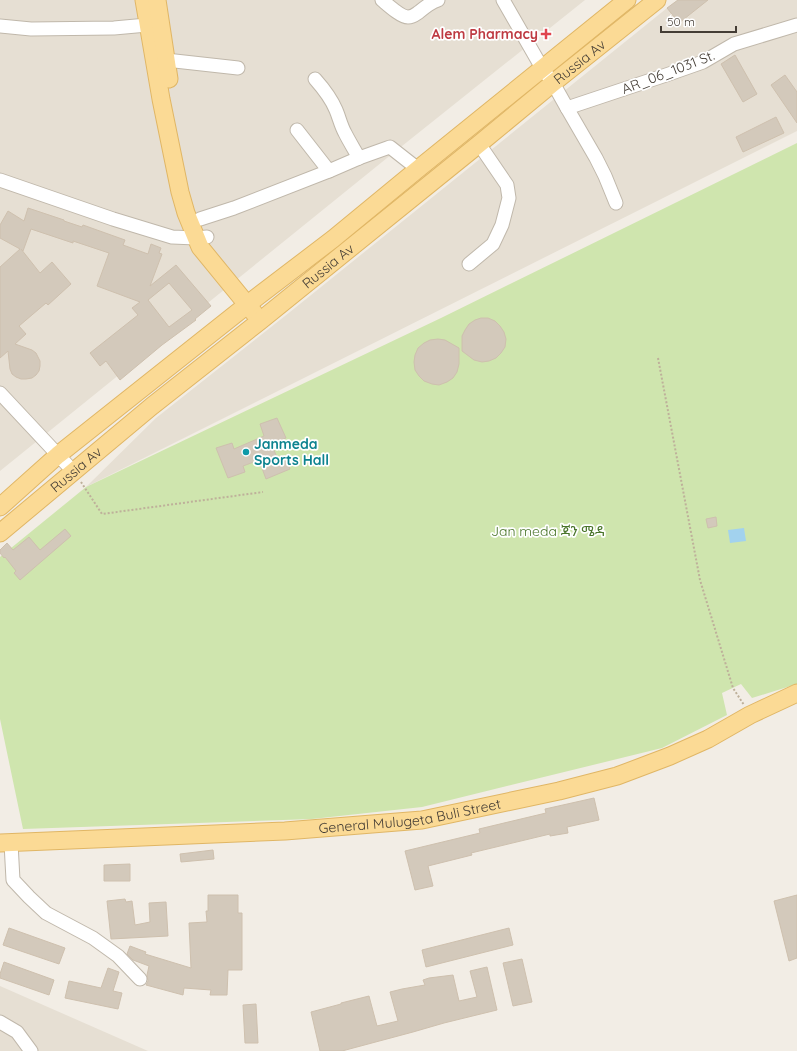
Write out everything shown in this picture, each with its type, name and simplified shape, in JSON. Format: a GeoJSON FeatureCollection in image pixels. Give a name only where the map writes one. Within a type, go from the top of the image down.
{"type":"FeatureCollection","features":[{"type":"Feature","properties":{"kind":"main road"},"geometry":{"type":"LineString","coordinates":[[144,0],[166,60],[166,97],[180,147],[187,180],[200,219],[201,237]]}},
{"type":"Feature","properties":{"kind":"main road"},"geometry":{"type":"LineString","coordinates":[[157,0],[154,25],[180,192],[186,213],[201,237],[210,244],[265,318]]}},
{"type":"Feature","properties":{"kind":"main road","name":"Russia Av"},"geometry":{"type":"LineString","coordinates":[[0,507],[58,455],[333,239],[627,0]]}},
{"type":"Feature","properties":{"kind":"main road","name":"Russia Av"},"geometry":{"type":"LineString","coordinates":[[0,533],[152,406],[265,318],[657,0]]}},
{"type":"Feature","properties":{"kind":"main road","name":"General Mulugeta Buli Street"},"geometry":{"type":"LineString","coordinates":[[5,843],[285,831],[422,820],[617,776],[670,756],[708,739],[750,714],[797,693]]}},
{"type":"Feature","properties":{"kind":"street"},"geometry":{"type":"LineString","coordinates":[[382,0],[397,12],[407,17],[415,16],[433,1],[438,0]]}},
{"type":"Feature","properties":{"kind":"street"},"geometry":{"type":"LineString","coordinates":[[503,0],[596,158],[616,203]]}},
{"type":"Feature","properties":{"kind":"street"},"geometry":{"type":"LineString","coordinates":[[0,26],[31,29],[107,28],[154,25]]}},
{"type":"Feature","properties":{"kind":"street","name":"AR_06_1031 St."},"geometry":{"type":"LineString","coordinates":[[567,108],[703,62],[734,44],[797,25]]}},
{"type":"Feature","properties":{"kind":"street"},"geometry":{"type":"LineString","coordinates":[[166,60],[238,68]]}},
{"type":"Feature","properties":{"kind":"street"},"geometry":{"type":"LineString","coordinates":[[315,79],[322,87],[337,111],[344,133],[359,158]]}},
{"type":"Feature","properties":{"kind":"street"},"geometry":{"type":"LineString","coordinates":[[298,130],[329,171]]}},
{"type":"Feature","properties":{"kind":"street"},"geometry":{"type":"LineString","coordinates":[[469,264],[492,244],[502,225],[509,198],[507,185],[479,144]]}},
{"type":"Feature","properties":{"kind":"street"},"geometry":{"type":"LineString","coordinates":[[200,219],[234,208],[387,148],[390,148],[418,169]]}},
{"type":"Feature","properties":{"kind":"street"},"geometry":{"type":"LineString","coordinates":[[0,180],[113,219],[172,237],[201,237]]}},
{"type":"Feature","properties":{"kind":"street"},"geometry":{"type":"LineString","coordinates":[[0,393],[73,471]]}},
{"type":"Feature","properties":{"kind":"street"},"geometry":{"type":"LineString","coordinates":[[5,843],[13,880],[29,897],[46,913],[93,938],[118,956],[140,979]]}},
{"type":"Feature","properties":{"kind":"street"},"geometry":{"type":"LineString","coordinates":[[0,1022],[17,1032],[32,1051]]}},
{"type":"Feature","properties":{"kind":"path"},"geometry":{"type":"LineString","coordinates":[[658,358],[700,580],[733,688],[750,714]]}},
{"type":"Feature","properties":{"kind":"path"},"geometry":{"type":"LineString","coordinates":[[73,471],[86,487],[102,514],[263,492]]}},
{"type":"Feature","properties":{"kind":"shaded area"},"geometry":{"type":"Polygon","coordinates":[[[0,0],[585,0],[0,471],[0,0]]]}},
{"type":"Feature","properties":{"kind":"shaded area"},"geometry":{"type":"Polygon","coordinates":[[[677,0],[797,0],[797,131],[86,487],[156,418],[677,0]]]}},
{"type":"Feature","properties":{"kind":"shaded area"},"geometry":{"type":"Polygon","coordinates":[[[0,986],[148,1051],[0,1051],[0,986]]]}},
{"type":"Feature","properties":{"kind":"green space","name":"Jan meda ጃን ሜዳ"},"geometry":{"type":"Polygon","coordinates":[[[797,143],[797,684],[752,698],[741,684],[722,693],[727,715],[662,748],[422,807],[312,819],[23,829],[0,719],[0,557],[86,487],[441,318],[797,143]]]}},
{"type":"Feature","properties":{"kind":"water"},"geometry":{"type":"Polygon","coordinates":[[[744,528],[746,541],[730,543],[728,530],[744,528]]]}},
{"type":"Feature","properties":{"kind":"building"},"geometry":{"type":"Polygon","coordinates":[[[678,0],[708,0],[679,23],[667,8],[678,0]]]}},
{"type":"Feature","properties":{"kind":"building"},"geometry":{"type":"Polygon","coordinates":[[[735,55],[757,94],[743,102],[721,64],[735,55]]]}},
{"type":"Feature","properties":{"kind":"building"},"geometry":{"type":"Polygon","coordinates":[[[785,75],[797,92],[797,123],[771,85],[785,75]]]}},
{"type":"Feature","properties":{"kind":"building"},"geometry":{"type":"Polygon","coordinates":[[[776,117],[784,133],[743,152],[736,137],[776,117]]]}},
{"type":"Feature","properties":{"kind":"building"},"geometry":{"type":"Polygon","coordinates":[[[28,208],[125,240],[123,245],[148,254],[151,244],[161,248],[159,253],[162,254],[150,286],[176,265],[211,306],[195,319],[196,320],[162,345],[120,380],[106,361],[100,366],[90,353],[138,315],[132,308],[140,302],[97,286],[109,253],[31,229],[23,251],[21,249],[40,273],[52,262],[71,284],[48,305],[46,303],[19,326],[26,334],[15,344],[36,353],[40,361],[40,366],[39,371],[32,378],[21,379],[16,377],[12,374],[10,369],[8,351],[0,358],[0,267],[20,249],[0,238],[0,225],[8,211],[24,221],[28,208]],[[169,283],[148,300],[169,327],[192,310],[169,283]]]}},
{"type":"Feature","properties":{"kind":"building"},"geometry":{"type":"Polygon","coordinates":[[[481,318],[488,318],[495,321],[504,332],[506,339],[505,347],[496,358],[482,362],[474,360],[462,351],[462,336],[465,330],[469,324],[481,318]]]}},
{"type":"Feature","properties":{"kind":"building"},"geometry":{"type":"Polygon","coordinates":[[[430,340],[445,340],[459,348],[459,364],[457,372],[453,378],[439,385],[424,381],[415,370],[414,362],[418,348],[430,340]]]}},
{"type":"Feature","properties":{"kind":"building","name":"Janmeda Sports Hall"},"geometry":{"type":"Polygon","coordinates":[[[277,418],[286,438],[271,444],[277,457],[285,456],[290,469],[266,479],[259,460],[243,466],[245,472],[228,478],[216,448],[232,443],[234,449],[264,436],[260,424],[277,418]]]}},
{"type":"Feature","properties":{"kind":"building"},"geometry":{"type":"Polygon","coordinates":[[[716,517],[717,526],[708,528],[706,519],[716,517]]]}},
{"type":"Feature","properties":{"kind":"building"},"geometry":{"type":"Polygon","coordinates":[[[65,529],[71,536],[20,580],[14,573],[16,571],[0,553],[0,550],[7,543],[13,550],[29,537],[40,550],[65,529]]]}},
{"type":"Feature","properties":{"kind":"building"},"geometry":{"type":"Polygon","coordinates":[[[594,798],[599,820],[567,827],[568,833],[550,836],[550,834],[471,853],[472,855],[428,866],[433,886],[415,890],[405,851],[480,833],[479,829],[546,813],[545,809],[594,798]]]}},
{"type":"Feature","properties":{"kind":"building"},"geometry":{"type":"Polygon","coordinates":[[[213,850],[214,859],[181,862],[180,854],[213,850]]]}},
{"type":"Feature","properties":{"kind":"building"},"geometry":{"type":"Polygon","coordinates":[[[130,864],[130,881],[104,881],[104,865],[130,864]]]}},
{"type":"Feature","properties":{"kind":"building"},"geometry":{"type":"Polygon","coordinates":[[[208,895],[238,895],[238,913],[242,913],[242,970],[228,970],[227,995],[210,995],[211,990],[184,988],[183,995],[146,985],[148,981],[147,975],[149,966],[133,960],[127,954],[130,946],[146,952],[145,954],[191,968],[189,923],[207,922],[206,911],[208,911],[208,895]]]}},
{"type":"Feature","properties":{"kind":"building"},"geometry":{"type":"Polygon","coordinates":[[[797,895],[797,958],[789,961],[774,901],[797,895]]]}},
{"type":"Feature","properties":{"kind":"building"},"geometry":{"type":"Polygon","coordinates":[[[125,899],[126,902],[132,901],[135,925],[150,922],[149,903],[166,902],[168,936],[111,939],[107,901],[125,899]]]}},
{"type":"Feature","properties":{"kind":"building"},"geometry":{"type":"Polygon","coordinates":[[[9,928],[65,948],[59,964],[3,945],[9,928]]]}},
{"type":"Feature","properties":{"kind":"building"},"geometry":{"type":"Polygon","coordinates":[[[509,928],[513,945],[426,967],[422,950],[509,928]]]}},
{"type":"Feature","properties":{"kind":"building"},"geometry":{"type":"Polygon","coordinates":[[[522,959],[532,1002],[513,1006],[503,963],[522,959]]]}},
{"type":"Feature","properties":{"kind":"building"},"geometry":{"type":"Polygon","coordinates":[[[4,962],[54,980],[49,995],[0,978],[4,962]]]}},
{"type":"Feature","properties":{"kind":"building"},"geometry":{"type":"Polygon","coordinates":[[[487,967],[497,1010],[342,1051],[320,1051],[311,1012],[369,996],[377,1026],[398,1021],[390,992],[425,985],[423,980],[429,978],[453,975],[459,1001],[477,997],[470,971],[487,967]]]}},
{"type":"Feature","properties":{"kind":"building"},"geometry":{"type":"Polygon","coordinates":[[[108,968],[119,972],[113,991],[122,993],[118,1009],[65,998],[69,981],[101,988],[108,968]]]}},
{"type":"Feature","properties":{"kind":"building"},"geometry":{"type":"Polygon","coordinates":[[[256,1004],[258,1043],[245,1043],[243,1005],[256,1004]]]}},
{"type":"Feature","properties":{"kind":"place","name":"Alem Pharmacy"},"geometry":{"type":"Point","coordinates":[546,34]}},
{"type":"Feature","properties":{"kind":"place","name":"Janmeda Sports Hall"},"geometry":{"type":"Point","coordinates":[246,452]}}]}
